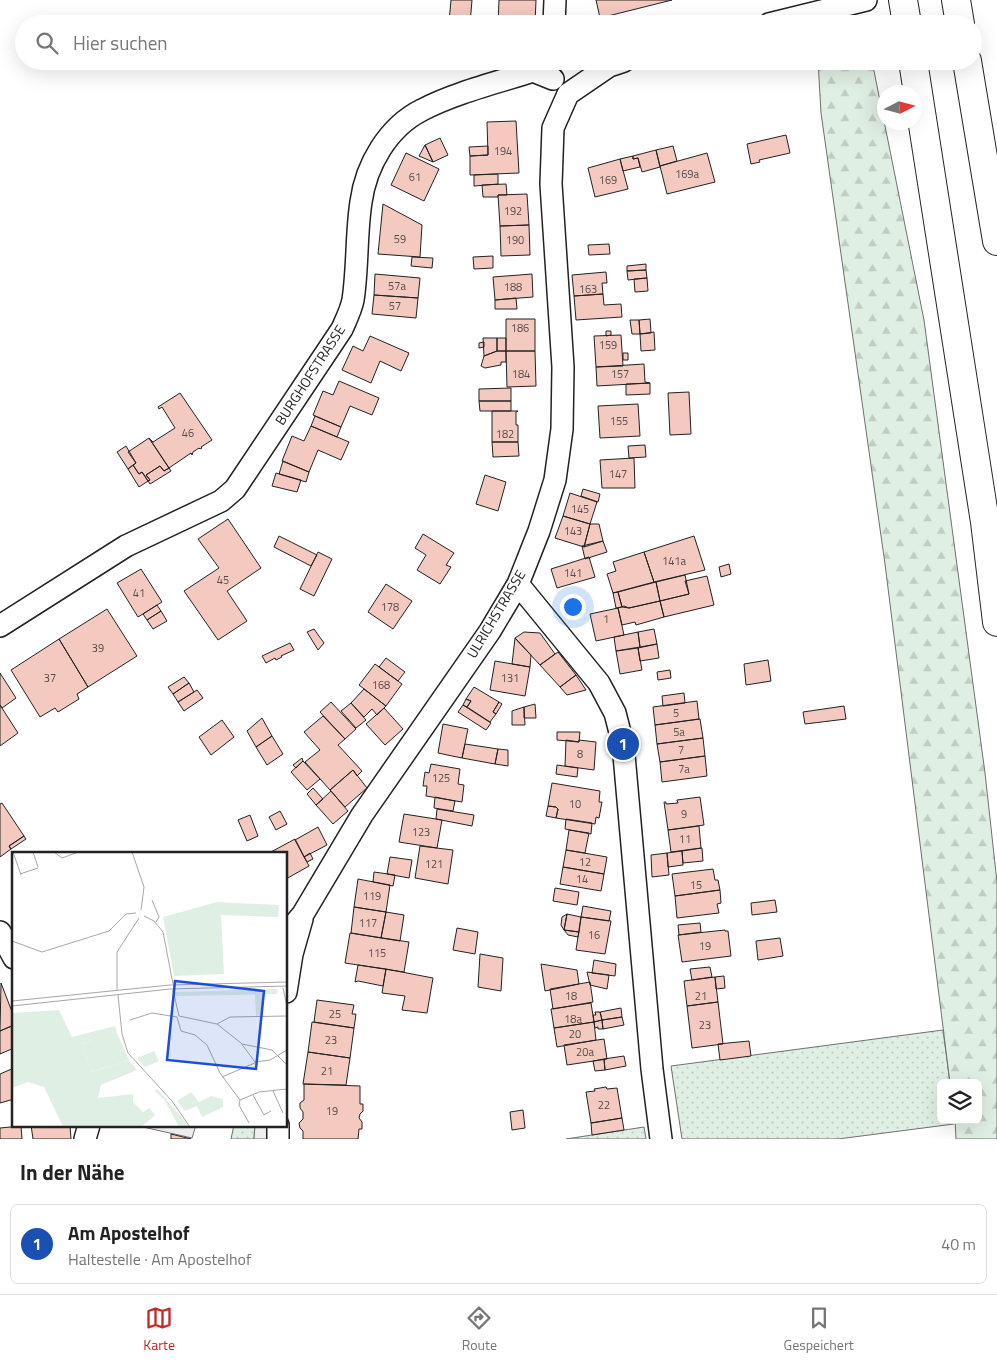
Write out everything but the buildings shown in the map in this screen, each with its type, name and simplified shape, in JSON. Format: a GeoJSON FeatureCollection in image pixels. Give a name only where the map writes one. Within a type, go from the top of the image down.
{"type":"FeatureCollection","features":[{"type":"Feature","properties":{"kind":"highway"},"geometry":{"type":"LineString","coordinates":[[903,0],[906,15]]}},
{"type":"Feature","properties":{"kind":"highway"},"geometry":{"type":"LineString","coordinates":[[914,70],[985,522],[997,622]]}},
{"type":"Feature","properties":{"kind":"highway"},"geometry":{"type":"LineString","coordinates":[[968,70],[997,241]]}},
{"type":"Feature","properties":{"kind":"street"},"geometry":{"type":"LineString","coordinates":[[554,15],[555,0]]}},
{"type":"Feature","properties":{"kind":"street"},"geometry":{"type":"LineString","coordinates":[[805,15],[866,0]]}},
{"type":"Feature","properties":{"kind":"street"},"geometry":{"type":"LineString","coordinates":[[553,70],[568,94],[603,70]]}},
{"type":"Feature","properties":{"kind":"street","name":"BURGHOFSTRASSE"},"geometry":{"type":"LineString","coordinates":[[0,626],[126,546],[221,501],[235,489],[342,329],[353,301],[361,201],[366,176],[384,143],[408,119],[422,110],[448,99],[533,71],[553,70]]}},
{"type":"Feature","properties":{"kind":"street","name":"ULRICHSTRASSE"},"geometry":{"type":"LineString","coordinates":[[288,932],[303,914],[362,815],[490,631],[518,584],[539,530],[555,480],[562,428],[563,368],[551,184],[553,128],[568,94]]}},
{"type":"Feature","properties":{"kind":"street"},"geometry":{"type":"LineString","coordinates":[[518,584],[599,683],[615,713],[623,744],[652,1069],[661,1139]]}},
{"type":"Feature","properties":{"kind":"street"},"geometry":{"type":"LineString","coordinates":[[288,979],[292,954],[303,914]]}},
{"type":"Feature","properties":{"kind":"street"},"geometry":{"type":"LineString","coordinates":[[0,932],[12,954]]}},
{"type":"Feature","properties":{"kind":"street"},"geometry":{"type":"LineString","coordinates":[[278,1126],[278,1139]]}},
{"type":"Feature","properties":{"kind":"green space"},"geometry":{"type":"Polygon","coordinates":[[[819,70],[874,70],[877,86],[877,130],[886,130],[924,320],[985,773],[997,882],[997,1139],[956,1139],[955,1124],[982,1124],[982,1079],[949,1079],[885,564],[821,113],[819,70]]]}},
{"type":"Feature","properties":{"kind":"green space"},"geometry":{"type":"Polygon","coordinates":[[[943,1030],[949,1079],[937,1079],[937,1124],[954,1124],[838,1139],[682,1139],[671,1066],[943,1030]]]}},
{"type":"Feature","properties":{"kind":"green space"},"geometry":{"type":"Polygon","coordinates":[[[234,1126],[255,1126],[254,1139],[231,1139],[234,1126]]]}},
{"type":"Feature","properties":{"kind":"green space"},"geometry":{"type":"Polygon","coordinates":[[[644,1127],[646,1139],[566,1139],[644,1127]]]}},
{"type":"Feature","properties":{"kind":"shaded area"},"geometry":{"type":"Polygon","coordinates":[[[138,1126],[196,1126],[192,1138],[138,1126]]]}},
{"type":"Feature","properties":{"kind":"shaded area"},"geometry":{"type":"Polygon","coordinates":[[[255,1126],[272,1126],[272,1139],[254,1139],[255,1126]]]}},
{"type":"Feature","properties":{"kind":"place","name":"Am Apostelhof"},"geometry":{"type":"Point","coordinates":[623,744]}}]}
